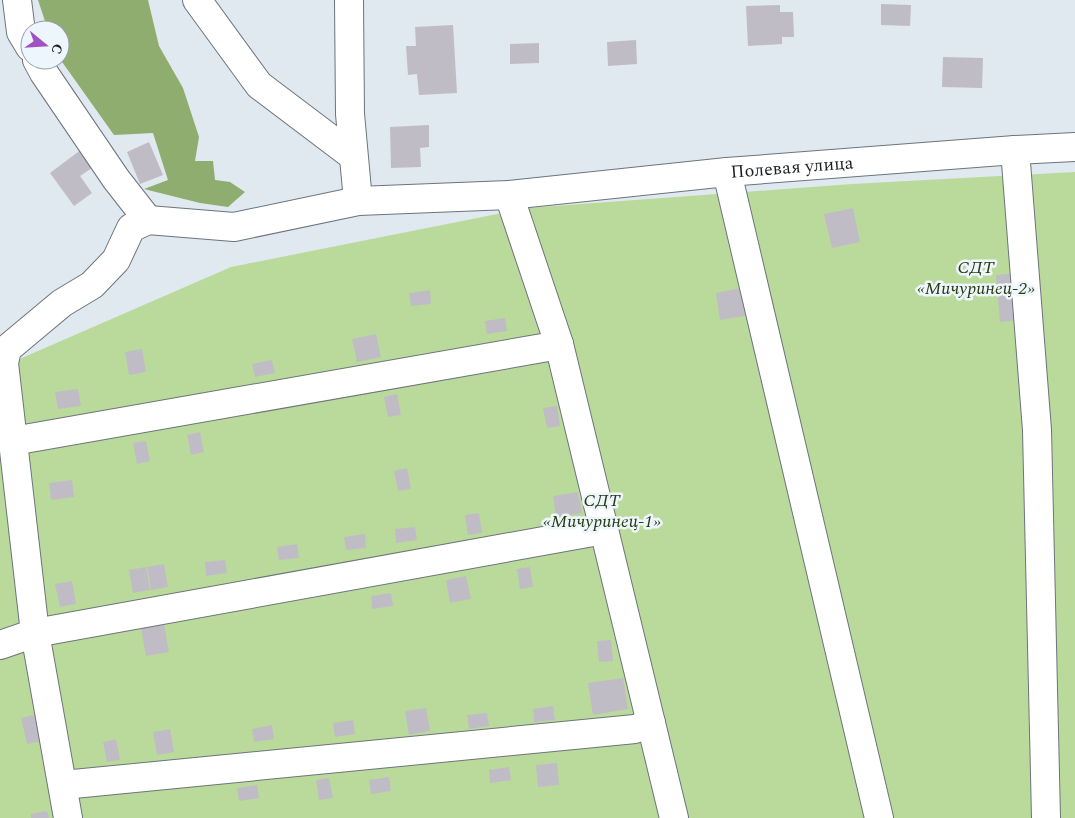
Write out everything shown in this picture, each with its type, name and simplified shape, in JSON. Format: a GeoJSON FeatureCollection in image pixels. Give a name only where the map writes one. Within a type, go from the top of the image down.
{"type":"FeatureCollection","features":[{"type":"Feature","properties":{"kind":"street"},"geometry":{"type":"LineString","coordinates":[[17,0],[20,20]]}},
{"type":"Feature","properties":{"kind":"street"},"geometry":{"type":"LineString","coordinates":[[197,0],[258,85],[353,156]]}},
{"type":"Feature","properties":{"kind":"street"},"geometry":{"type":"LineString","coordinates":[[349,0],[350,114],[358,202]]}},
{"type":"Feature","properties":{"kind":"street"},"geometry":{"type":"LineString","coordinates":[[44,70],[116,179],[148,220],[132,228],[116,260],[92,285],[62,303],[7,349],[4,363],[36,633],[68,818]]}},
{"type":"Feature","properties":{"kind":"street","name":"Полевая улица"},"geometry":{"type":"LineString","coordinates":[[148,220],[234,227],[358,202],[509,195],[727,172],[1075,147]]}},
{"type":"Feature","properties":{"kind":"street"},"geometry":{"type":"LineString","coordinates":[[1015,150],[1036,430],[1046,818]]}},
{"type":"Feature","properties":{"kind":"street"},"geometry":{"type":"LineString","coordinates":[[727,172],[879,818]]}},
{"type":"Feature","properties":{"kind":"street"},"geometry":{"type":"LineString","coordinates":[[509,195],[560,344],[674,818]]}},
{"type":"Feature","properties":{"kind":"street"},"geometry":{"type":"LineString","coordinates":[[13,441],[548,348],[560,344]]}},
{"type":"Feature","properties":{"kind":"street"},"geometry":{"type":"LineString","coordinates":[[0,644],[36,633],[604,530]]}},
{"type":"Feature","properties":{"kind":"street"},"geometry":{"type":"LineString","coordinates":[[62,785],[635,729],[651,723]]}},
{"type":"Feature","properties":{"kind":"green space"},"geometry":{"type":"Polygon","coordinates":[[[38,0],[148,0],[159,46],[183,88],[199,137],[195,161],[213,161],[215,180],[230,182],[245,192],[228,207],[200,203],[144,189],[168,180],[153,133],[114,135],[68,70],[70,70],[70,20],[45,20],[38,0]]]}},
{"type":"Feature","properties":{"kind":"green space","name":"СДТ «Мичуринец-1»"},"geometry":{"type":"Polygon","coordinates":[[[1075,172],[1075,818],[0,818],[0,364],[15,361],[231,267],[527,208],[852,184],[1075,172]]]}},
{"type":"Feature","properties":{"kind":"building"},"geometry":{"type":"Polygon","coordinates":[[[881,4],[911,5],[910,26],[881,25],[881,4]]]}},
{"type":"Feature","properties":{"kind":"building"},"geometry":{"type":"Polygon","coordinates":[[[780,5],[780,12],[793,12],[794,37],[782,37],[782,44],[748,46],[746,6],[780,5]]]}},
{"type":"Feature","properties":{"kind":"building"},"geometry":{"type":"Polygon","coordinates":[[[453,25],[457,93],[419,95],[417,74],[408,75],[406,46],[416,46],[415,27],[453,25]]]}},
{"type":"Feature","properties":{"kind":"building"},"geometry":{"type":"Polygon","coordinates":[[[636,40],[637,64],[608,66],[607,42],[636,40]]]}},
{"type":"Feature","properties":{"kind":"building"},"geometry":{"type":"Polygon","coordinates":[[[539,43],[539,63],[510,64],[510,44],[539,43]]]}},
{"type":"Feature","properties":{"kind":"building"},"geometry":{"type":"Polygon","coordinates":[[[943,57],[983,58],[982,88],[942,87],[943,57]]]}},
{"type":"Feature","properties":{"kind":"building"},"geometry":{"type":"Polygon","coordinates":[[[429,125],[429,147],[420,148],[421,167],[391,168],[390,127],[429,125]]]}},
{"type":"Feature","properties":{"kind":"building"},"geometry":{"type":"Polygon","coordinates":[[[149,142],[163,175],[140,184],[127,152],[149,142]]]}},
{"type":"Feature","properties":{"kind":"building"},"geometry":{"type":"Polygon","coordinates":[[[82,149],[95,166],[80,176],[92,193],[74,206],[50,173],[82,149]]]}},
{"type":"Feature","properties":{"kind":"building"},"geometry":{"type":"Polygon","coordinates":[[[853,208],[860,242],[832,248],[824,214],[853,208]]]}},
{"type":"Feature","properties":{"kind":"building"},"geometry":{"type":"Polygon","coordinates":[[[1019,273],[1022,320],[1000,322],[996,275],[1019,273]]]}},
{"type":"Feature","properties":{"kind":"building"},"geometry":{"type":"Polygon","coordinates":[[[745,287],[750,315],[720,320],[716,293],[745,287]]]}},
{"type":"Feature","properties":{"kind":"building"},"geometry":{"type":"Polygon","coordinates":[[[430,290],[431,304],[411,306],[409,293],[430,290]]]}},
{"type":"Feature","properties":{"kind":"building"},"geometry":{"type":"Polygon","coordinates":[[[505,318],[507,331],[487,334],[485,321],[505,318]]]}},
{"type":"Feature","properties":{"kind":"building"},"geometry":{"type":"Polygon","coordinates":[[[376,334],[381,357],[357,362],[352,339],[376,334]]]}},
{"type":"Feature","properties":{"kind":"building"},"geometry":{"type":"Polygon","coordinates":[[[142,349],[146,372],[129,375],[125,352],[142,349]]]}},
{"type":"Feature","properties":{"kind":"building"},"geometry":{"type":"Polygon","coordinates":[[[272,360],[275,373],[255,377],[252,364],[272,360]]]}},
{"type":"Feature","properties":{"kind":"building"},"geometry":{"type":"Polygon","coordinates":[[[78,389],[81,406],[58,409],[55,392],[78,389]]]}},
{"type":"Feature","properties":{"kind":"building"},"geometry":{"type":"Polygon","coordinates":[[[397,394],[401,415],[388,417],[384,397],[397,394]]]}},
{"type":"Feature","properties":{"kind":"building"},"geometry":{"type":"Polygon","coordinates":[[[557,406],[560,426],[547,428],[543,408],[557,406]]]}},
{"type":"Feature","properties":{"kind":"building"},"geometry":{"type":"Polygon","coordinates":[[[200,432],[204,452],[191,455],[187,435],[200,432]]]}},
{"type":"Feature","properties":{"kind":"building"},"geometry":{"type":"Polygon","coordinates":[[[146,441],[150,461],[137,464],[133,443],[146,441]]]}},
{"type":"Feature","properties":{"kind":"building"},"geometry":{"type":"Polygon","coordinates":[[[407,468],[411,489],[398,491],[394,471],[407,468]]]}},
{"type":"Feature","properties":{"kind":"building"},"geometry":{"type":"Polygon","coordinates":[[[72,480],[74,497],[51,500],[49,483],[72,480]]]}},
{"type":"Feature","properties":{"kind":"building"},"geometry":{"type":"Polygon","coordinates":[[[578,492],[582,513],[556,517],[553,496],[578,492]]]}},
{"type":"Feature","properties":{"kind":"building"},"geometry":{"type":"Polygon","coordinates":[[[479,513],[482,533],[468,535],[465,515],[479,513]]]}},
{"type":"Feature","properties":{"kind":"building"},"geometry":{"type":"Polygon","coordinates":[[[415,527],[417,540],[396,543],[395,529],[415,527]]]}},
{"type":"Feature","properties":{"kind":"building"},"geometry":{"type":"Polygon","coordinates":[[[365,534],[366,548],[346,550],[344,537],[365,534]]]}},
{"type":"Feature","properties":{"kind":"building"},"geometry":{"type":"Polygon","coordinates":[[[297,544],[299,558],[279,560],[277,547],[297,544]]]}},
{"type":"Feature","properties":{"kind":"building"},"geometry":{"type":"Polygon","coordinates":[[[225,560],[227,573],[206,576],[205,562],[225,560]]]}},
{"type":"Feature","properties":{"kind":"building"},"geometry":{"type":"Polygon","coordinates":[[[164,564],[168,587],[151,590],[147,567],[164,564]]]}},
{"type":"Feature","properties":{"kind":"building"},"geometry":{"type":"Polygon","coordinates":[[[146,567],[150,590],[133,593],[129,570],[146,567]]]}},
{"type":"Feature","properties":{"kind":"building"},"geometry":{"type":"Polygon","coordinates":[[[530,567],[533,587],[520,589],[517,569],[530,567]]]}},
{"type":"Feature","properties":{"kind":"building"},"geometry":{"type":"Polygon","coordinates":[[[466,576],[471,599],[450,603],[446,580],[466,576]]]}},
{"type":"Feature","properties":{"kind":"building"},"geometry":{"type":"Polygon","coordinates":[[[72,581],[76,604],[60,607],[55,584],[72,581]]]}},
{"type":"Feature","properties":{"kind":"building"},"geometry":{"type":"Polygon","coordinates":[[[391,593],[393,606],[372,609],[371,596],[391,593]]]}},
{"type":"Feature","properties":{"kind":"building"},"geometry":{"type":"Polygon","coordinates":[[[164,624],[169,652],[146,656],[141,628],[164,624]]]}},
{"type":"Feature","properties":{"kind":"building"},"geometry":{"type":"Polygon","coordinates":[[[611,640],[613,661],[599,662],[597,641],[611,640]]]}},
{"type":"Feature","properties":{"kind":"building"},"geometry":{"type":"Polygon","coordinates":[[[623,678],[628,709],[593,715],[588,683],[623,678]]]}},
{"type":"Feature","properties":{"kind":"building"},"geometry":{"type":"Polygon","coordinates":[[[553,706],[555,720],[534,722],[533,709],[553,706]]]}},
{"type":"Feature","properties":{"kind":"building"},"geometry":{"type":"Polygon","coordinates":[[[426,708],[430,731],[409,735],[405,711],[426,708]]]}},
{"type":"Feature","properties":{"kind":"building"},"geometry":{"type":"Polygon","coordinates":[[[487,713],[489,726],[469,729],[467,715],[487,713]]]}},
{"type":"Feature","properties":{"kind":"building"},"geometry":{"type":"Polygon","coordinates":[[[38,714],[44,741],[27,744],[21,718],[38,714]]]}},
{"type":"Feature","properties":{"kind":"building"},"geometry":{"type":"Polygon","coordinates":[[[353,720],[355,734],[335,737],[333,723],[353,720]]]}},
{"type":"Feature","properties":{"kind":"building"},"geometry":{"type":"Polygon","coordinates":[[[272,725],[274,739],[254,742],[252,729],[272,725]]]}},
{"type":"Feature","properties":{"kind":"building"},"geometry":{"type":"Polygon","coordinates":[[[170,729],[174,752],[157,755],[153,732],[170,729]]]}},
{"type":"Feature","properties":{"kind":"building"},"geometry":{"type":"Polygon","coordinates":[[[116,739],[120,760],[107,762],[103,742],[116,739]]]}},
{"type":"Feature","properties":{"kind":"building"},"geometry":{"type":"Polygon","coordinates":[[[557,763],[559,785],[538,787],[536,765],[557,763]]]}},
{"type":"Feature","properties":{"kind":"building"},"geometry":{"type":"Polygon","coordinates":[[[509,767],[511,780],[490,783],[489,770],[509,767]]]}},
{"type":"Feature","properties":{"kind":"building"},"geometry":{"type":"Polygon","coordinates":[[[389,777],[391,791],[371,794],[369,780],[389,777]]]}},
{"type":"Feature","properties":{"kind":"building"},"geometry":{"type":"Polygon","coordinates":[[[329,778],[333,798],[319,800],[316,780],[329,778]]]}},
{"type":"Feature","properties":{"kind":"building"},"geometry":{"type":"Polygon","coordinates":[[[257,785],[259,798],[239,801],[237,788],[257,785]]]}},
{"type":"Feature","properties":{"kind":"building"},"geometry":{"type":"Polygon","coordinates":[[[47,811],[49,818],[31,818],[31,814],[47,811]]]}},
{"type":"Feature","properties":{"kind":"park label","name":"СДТ «Мичуринец-2»"},"geometry":{"type":"Point","coordinates":[976,277]}}]}
